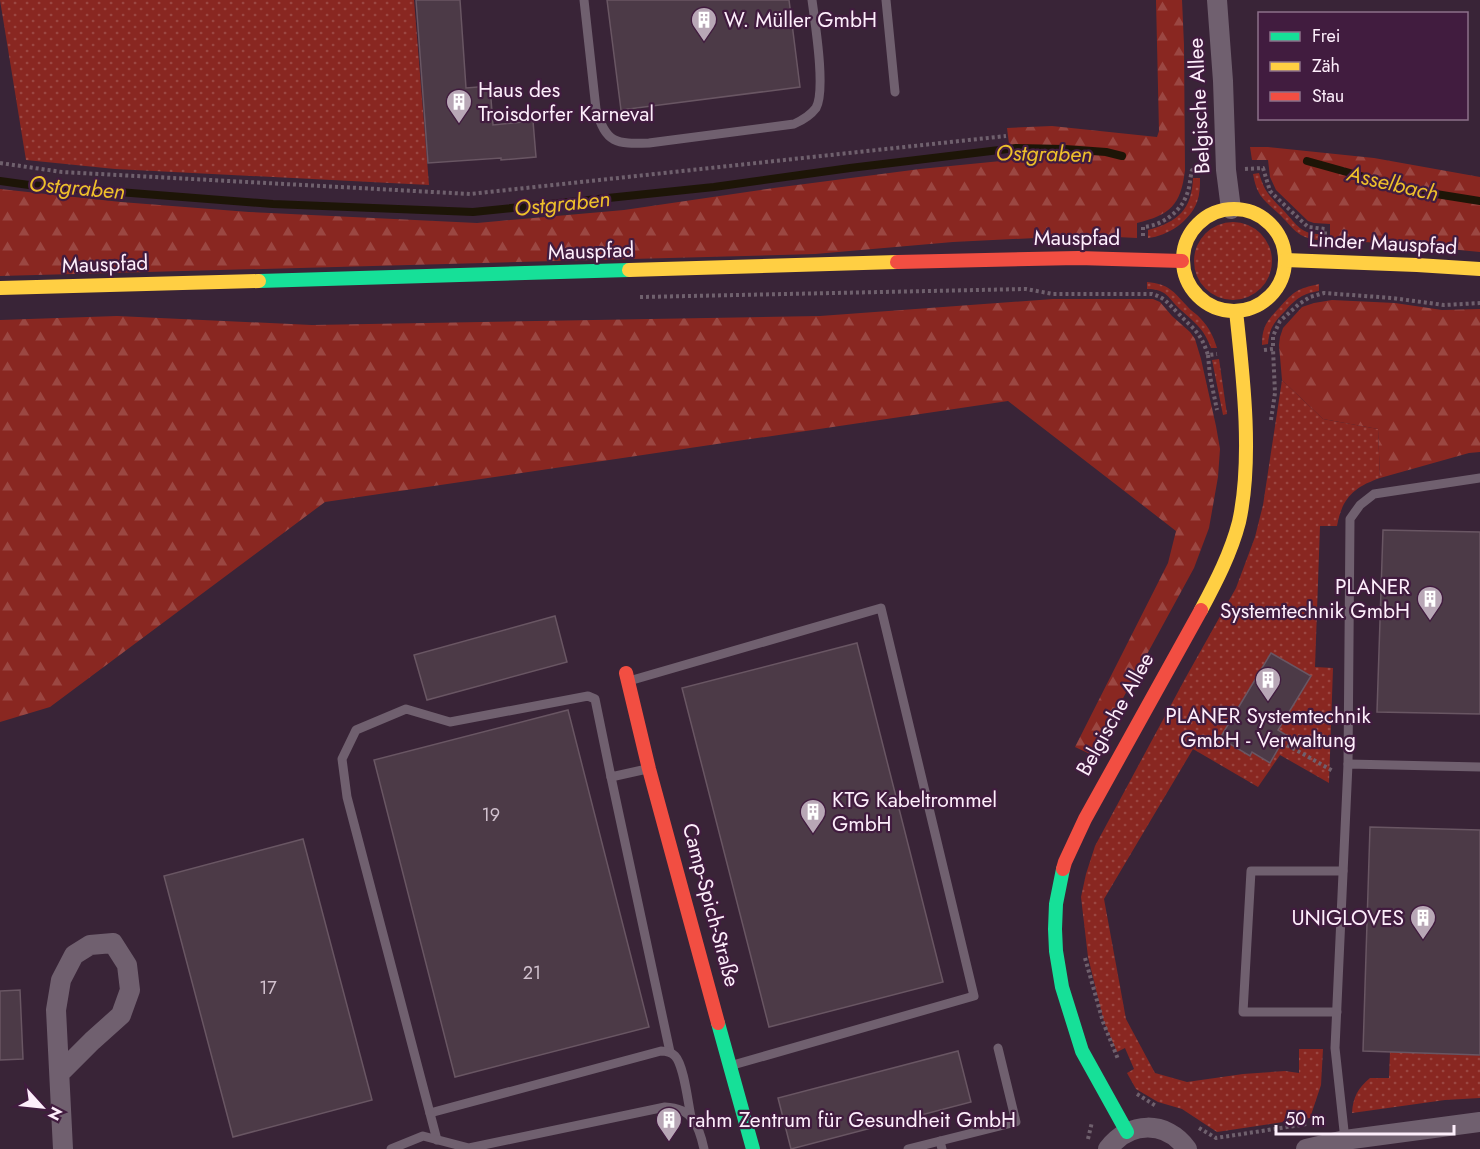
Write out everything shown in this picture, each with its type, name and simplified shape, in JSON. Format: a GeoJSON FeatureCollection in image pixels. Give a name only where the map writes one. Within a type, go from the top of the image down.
{"type":"FeatureCollection","features":[{"type":"Feature","properties":{"kind":"street","name":"Belgische Allee"},"geometry":{"type":"LineString","coordinates":[[1217,0],[1226,170],[1231,209]]}},
{"type":"Feature","properties":{"kind":"street"},"geometry":{"type":"LineString","coordinates":[[1231,209],[1244,210],[1269,223],[1278,234],[1285,260],[1282,276],[1276,289],[1265,301],[1252,308],[1236,311],[1220,310],[1205,303],[1193,292],[1185,277],[1182,261],[1191,231],[1202,220],[1216,212],[1231,209]]}},
{"type":"Feature","properties":{"kind":"street","name":"Mauspfad"},"geometry":{"type":"LineString","coordinates":[[0,288],[1007,259],[1182,261]]}},
{"type":"Feature","properties":{"kind":"street","name":"Linder Mauspfad"},"geometry":{"type":"LineString","coordinates":[[1285,260],[1480,269]]}},
{"type":"Feature","properties":{"kind":"street","name":"Belgische Allee"},"geometry":{"type":"LineString","coordinates":[[1126,1132],[1082,1051],[1062,987],[1056,951],[1056,904],[1065,862],[1085,819],[1210,594],[1235,534],[1242,502],[1245,470],[1241,352],[1236,311]]}},
{"type":"Feature","properties":{"kind":"street","name":"Camp-Spich-Straße"},"geometry":{"type":"LineString","coordinates":[[627,677],[753,1149]]}},
{"type":"Feature","properties":{"kind":"street"},"geometry":{"type":"LineString","coordinates":[[60,1073],[121,1015],[130,990],[127,964],[112,944],[90,945],[74,955],[61,980],[56,1010],[63,1149]]}},
{"type":"Feature","properties":{"kind":"street"},"geometry":{"type":"LineString","coordinates":[[1305,1149],[1345,1140],[1480,1122]]}},
{"type":"Feature","properties":{"kind":"street"},"geometry":{"type":"LineString","coordinates":[[1108,1149],[1126,1132],[1141,1128],[1156,1128],[1170,1133],[1187,1149]]}},
{"type":"Feature","properties":{"kind":"lane"},"geometry":{"type":"LineString","coordinates":[[584,0],[596,109],[600,123],[607,135],[618,142],[649,143],[794,124],[808,117],[817,106],[820,94],[812,0]]}},
{"type":"Feature","properties":{"kind":"lane"},"geometry":{"type":"LineString","coordinates":[[886,0],[895,92]]}},
{"type":"Feature","properties":{"kind":"lane"},"geometry":{"type":"LineString","coordinates":[[1345,1140],[1335,1048],[1348,764],[1350,519],[1360,505],[1374,494],[1480,478]]}},
{"type":"Feature","properties":{"kind":"lane"},"geometry":{"type":"LineString","coordinates":[[627,677],[881,608],[974,996],[730,1066]]}},
{"type":"Feature","properties":{"kind":"lane"},"geometry":{"type":"LineString","coordinates":[[437,1140],[347,797],[342,759],[356,730],[406,709],[450,722],[588,696],[595,699],[670,1052]]}},
{"type":"Feature","properties":{"kind":"lane"},"geometry":{"type":"LineString","coordinates":[[1348,764],[1480,767]]}},
{"type":"Feature","properties":{"kind":"lane"},"geometry":{"type":"LineString","coordinates":[[611,777],[650,769]]}},
{"type":"Feature","properties":{"kind":"lane"},"geometry":{"type":"LineString","coordinates":[[1337,1012],[1244,1012],[1251,871],[1343,871]]}},
{"type":"Feature","properties":{"kind":"lane"},"geometry":{"type":"LineString","coordinates":[[908,1149],[941,1145],[1016,1122],[998,1048]]}},
{"type":"Feature","properties":{"kind":"lane"},"geometry":{"type":"LineString","coordinates":[[430,1113],[662,1050],[677,1057],[681,1065],[691,1117]]}},
{"type":"Feature","properties":{"kind":"lane"},"geometry":{"type":"LineString","coordinates":[[391,1149],[423,1136],[470,1148],[666,1107],[676,1107],[687,1113],[695,1122],[704,1149]]}},
{"type":"Feature","properties":{"kind":"path"},"geometry":{"type":"LineString","coordinates":[[0,163],[62,172],[470,194],[1006,136]]}},
{"type":"Feature","properties":{"kind":"path"},"geometry":{"type":"LineString","coordinates":[[637,297],[1026,289],[1053,294],[1152,294],[1168,302],[1197,331],[1208,355],[1273,349]]}},
{"type":"Feature","properties":{"kind":"path"},"geometry":{"type":"LineString","coordinates":[[1269,430],[1275,393],[1274,336],[1280,321],[1310,297],[1324,293],[1444,305],[1480,303]]}},
{"type":"Feature","properties":{"kind":"path"},"geometry":{"type":"LineString","coordinates":[[1282,742],[1347,779]]}},
{"type":"Feature","properties":{"kind":"path"},"geometry":{"type":"LineString","coordinates":[[1085,958],[1103,1022],[1121,1068]]}},
{"type":"Feature","properties":{"kind":"path"},"geometry":{"type":"LineString","coordinates":[[1134,1093],[1164,1108]]}},
{"type":"Feature","properties":{"kind":"path"},"geometry":{"type":"LineString","coordinates":[[1198,1126],[1216,1138],[1307,1124]]}},
{"type":"Feature","properties":{"kind":"green space"},"geometry":{"type":"Polygon","coordinates":[[[0,0],[414,0],[429,185],[115,169],[26,160],[0,0]]]}},
{"type":"Feature","properties":{"kind":"green space"},"geometry":{"type":"Polygon","coordinates":[[[1156,0],[1182,0],[1185,170],[1177,200],[1166,212],[1137,223],[1137,238],[1036,238],[953,242],[815,254],[0,276],[0,189],[121,202],[249,212],[477,223],[624,210],[920,169],[1011,160],[1007,128],[1052,126],[1157,137],[1159,131],[1156,0]]]}},
{"type":"Feature","properties":{"kind":"green space"},"geometry":{"type":"Polygon","coordinates":[[[1250,147],[1374,158],[1480,177],[1480,252],[1330,240],[1330,224],[1308,221],[1276,190],[1270,177],[1268,160],[1252,160],[1250,147]]]}},
{"type":"Feature","properties":{"kind":"green space"},"geometry":{"type":"Polygon","coordinates":[[[1259,173],[1272,199],[1300,228],[1320,234],[1320,240],[1301,235],[1265,200],[1256,187],[1253,174],[1259,173]]]}},
{"type":"Feature","properties":{"kind":"green space"},"geometry":{"type":"Polygon","coordinates":[[[1193,178],[1200,178],[1200,190],[1194,209],[1184,221],[1170,231],[1148,238],[1148,230],[1168,223],[1181,213],[1190,198],[1193,178]]]}},
{"type":"Feature","properties":{"kind":"green space"},"geometry":{"type":"Polygon","coordinates":[[[1233,222],[1248,225],[1261,233],[1269,246],[1272,261],[1269,276],[1261,289],[1248,297],[1233,300],[1218,297],[1205,289],[1197,276],[1194,261],[1197,246],[1205,233],[1218,225],[1233,222]]]}},
{"type":"Feature","properties":{"kind":"green space"},"geometry":{"type":"Polygon","coordinates":[[[1147,282],[1161,284],[1174,292],[1204,322],[1217,348],[1211,348],[1199,327],[1164,293],[1147,289],[1147,282]]]}},
{"type":"Feature","properties":{"kind":"green space"},"geometry":{"type":"Polygon","coordinates":[[[1319,284],[1319,291],[1300,297],[1293,302],[1271,329],[1268,344],[1262,345],[1266,324],[1284,302],[1292,294],[1319,284]]]}},
{"type":"Feature","properties":{"kind":"green space"},"geometry":{"type":"Polygon","coordinates":[[[1053,299],[1153,299],[1160,302],[1195,339],[1220,449],[1218,477],[1209,528],[1194,568],[1092,755],[1075,747],[1168,563],[1176,531],[1008,401],[325,502],[50,707],[0,722],[0,320],[117,316],[312,325],[820,316],[1053,299]]]}},
{"type":"Feature","properties":{"kind":"green space"},"geometry":{"type":"Polygon","coordinates":[[[1332,300],[1395,303],[1442,310],[1480,309],[1480,452],[1469,453],[1380,478],[1378,429],[1323,419],[1282,380],[1279,345],[1283,328],[1302,307],[1332,300]]]}},
{"type":"Feature","properties":{"kind":"green space"},"geometry":{"type":"Polygon","coordinates":[[[1219,359],[1227,414],[1223,415],[1212,360],[1219,359]]]}},
{"type":"Feature","properties":{"kind":"green space"},"geometry":{"type":"Polygon","coordinates":[[[1282,380],[1323,419],[1378,429],[1380,478],[1363,485],[1351,495],[1342,508],[1337,526],[1320,526],[1315,667],[1333,668],[1329,783],[1280,755],[1258,787],[1193,749],[1104,899],[1126,1019],[1155,1073],[1187,1082],[1243,1074],[1285,1071],[1299,1073],[1299,1049],[1323,1049],[1321,1085],[1310,1118],[1217,1132],[1182,1109],[1158,1102],[1136,1089],[1127,1073],[1134,1069],[1125,1048],[1117,1052],[1104,1022],[1088,957],[1081,897],[1095,846],[1236,588],[1255,537],[1263,505],[1282,380]]]}},
{"type":"Feature","properties":{"kind":"green space"},"geometry":{"type":"Polygon","coordinates":[[[1390,1052],[1480,1055],[1480,1098],[1445,1100],[1352,1113],[1359,1089],[1370,1078],[1389,1078],[1390,1052]]]}},
{"type":"Feature","properties":{"kind":"building"},"geometry":{"type":"Polygon","coordinates":[[[416,0],[460,0],[466,88],[490,86],[493,125],[533,121],[536,157],[428,163],[416,0]]]}},
{"type":"Feature","properties":{"kind":"building","name":"W. Müller GmbH"},"geometry":{"type":"Polygon","coordinates":[[[607,0],[789,0],[800,87],[621,110],[607,0]]]}},
{"type":"Feature","properties":{"kind":"building","name":"PLANER Systemtechnik GmbH"},"geometry":{"type":"Polygon","coordinates":[[[1383,530],[1480,532],[1480,714],[1377,712],[1383,530]]]}},
{"type":"Feature","properties":{"kind":"building"},"geometry":{"type":"Polygon","coordinates":[[[555,616],[567,662],[427,700],[414,655],[555,616]]]}},
{"type":"Feature","properties":{"kind":"building","name":"KTG Kabeltrommel GmbH"},"geometry":{"type":"Polygon","coordinates":[[[857,643],[943,982],[769,1027],[682,688],[857,643]]]}},
{"type":"Feature","properties":{"kind":"building","name":"PLANER Systemtechnik GmbH - Verwaltung"},"geometry":{"type":"Polygon","coordinates":[[[1271,653],[1311,676],[1278,730],[1286,735],[1270,763],[1252,752],[1250,756],[1220,738],[1271,653]]]}},
{"type":"Feature","properties":{"kind":"building"},"geometry":{"type":"Polygon","coordinates":[[[568,710],[649,1027],[455,1077],[374,760],[568,710]]]}},
{"type":"Feature","properties":{"kind":"building","name":"UNIGLOVES"},"geometry":{"type":"Polygon","coordinates":[[[1370,827],[1480,830],[1480,1055],[1363,1051],[1370,827]]]}},
{"type":"Feature","properties":{"kind":"building"},"geometry":{"type":"Polygon","coordinates":[[[303,839],[372,1100],[233,1137],[164,876],[303,839]]]}},
{"type":"Feature","properties":{"kind":"building"},"geometry":{"type":"Polygon","coordinates":[[[20,990],[23,1059],[0,1060],[0,991],[20,990]]]}},
{"type":"Feature","properties":{"kind":"building"},"geometry":{"type":"Polygon","coordinates":[[[958,1051],[971,1102],[791,1149],[778,1098],[958,1051]]]}},
{"type":"Feature","properties":{"kind":"waterway","name":"Ostgraben"},"geometry":{"type":"LineString","coordinates":[[0,181],[273,204],[473,212],[714,187],[1016,148],[1106,152],[1122,156]]}},
{"type":"Feature","properties":{"kind":"waterway","name":"Asselbach"},"geometry":{"type":"LineString","coordinates":[[1307,161],[1411,190],[1480,201]]}},
{"type":"Feature","properties":{"kind":"traffic: fast"},"geometry":{"type":"LineString","coordinates":[[259,281],[629,270]]}},
{"type":"Feature","properties":{"kind":"traffic: fast"},"geometry":{"type":"LineString","coordinates":[[1063,869],[1056,904],[1055,929],[1062,987],[1082,1051],[1127,1132]]}},
{"type":"Feature","properties":{"kind":"traffic: fast"},"geometry":{"type":"LineString","coordinates":[[718,1023],[753,1149]]}},
{"type":"Feature","properties":{"kind":"traffic: slow"},"geometry":{"type":"LineString","coordinates":[[1234,209],[1253,213],[1270,224],[1281,241],[1285,260],[1281,279],[1270,296],[1253,307],[1234,311],[1215,307],[1198,296],[1187,279],[1183,260],[1187,241],[1198,224],[1215,213],[1234,209]]}},
{"type":"Feature","properties":{"kind":"traffic: slow"},"geometry":{"type":"LineString","coordinates":[[1285,260],[1480,269]]}},
{"type":"Feature","properties":{"kind":"traffic: slow"},"geometry":{"type":"LineString","coordinates":[[629,270],[897,262]]}},
{"type":"Feature","properties":{"kind":"traffic: slow"},"geometry":{"type":"LineString","coordinates":[[0,288],[259,281]]}},
{"type":"Feature","properties":{"kind":"traffic: slow"},"geometry":{"type":"LineString","coordinates":[[1201,610],[1232,545],[1243,497],[1245,417],[1236,311]]}},
{"type":"Feature","properties":{"kind":"traffic: jam"},"geometry":{"type":"LineString","coordinates":[[897,262],[1078,258],[1182,261]]}},
{"type":"Feature","properties":{"kind":"traffic: jam"},"geometry":{"type":"LineString","coordinates":[[1063,869],[1085,819],[1201,610]]}},
{"type":"Feature","properties":{"kind":"traffic: jam"},"geometry":{"type":"LineString","coordinates":[[626,673],[649,769],[718,1023]]}},
{"type":"Feature","properties":{"kind":"place","name":"W. Müller GmbH"},"geometry":{"type":"Point","coordinates":[704,43]}},
{"type":"Feature","properties":{"kind":"place","name":"Haus des Troisdorfer Karneval"},"geometry":{"type":"Point","coordinates":[459,125]}},
{"type":"Feature","properties":{"kind":"place","name":"PLANER Systemtechnik GmbH"},"geometry":{"type":"Point","coordinates":[1430,622]}},
{"type":"Feature","properties":{"kind":"place","name":"PLANER Systemtechnik GmbH - Verwaltung"},"geometry":{"type":"Point","coordinates":[1268,703]}},
{"type":"Feature","properties":{"kind":"place","name":"KTG Kabeltrommel GmbH"},"geometry":{"type":"Point","coordinates":[813,835]}},
{"type":"Feature","properties":{"kind":"place","name":"UNIGLOVES"},"geometry":{"type":"Point","coordinates":[1423,941]}},
{"type":"Feature","properties":{"kind":"place","name":"rahm Zentrum für Gesundheit GmbH"},"geometry":{"type":"Point","coordinates":[669,1143]}}]}
